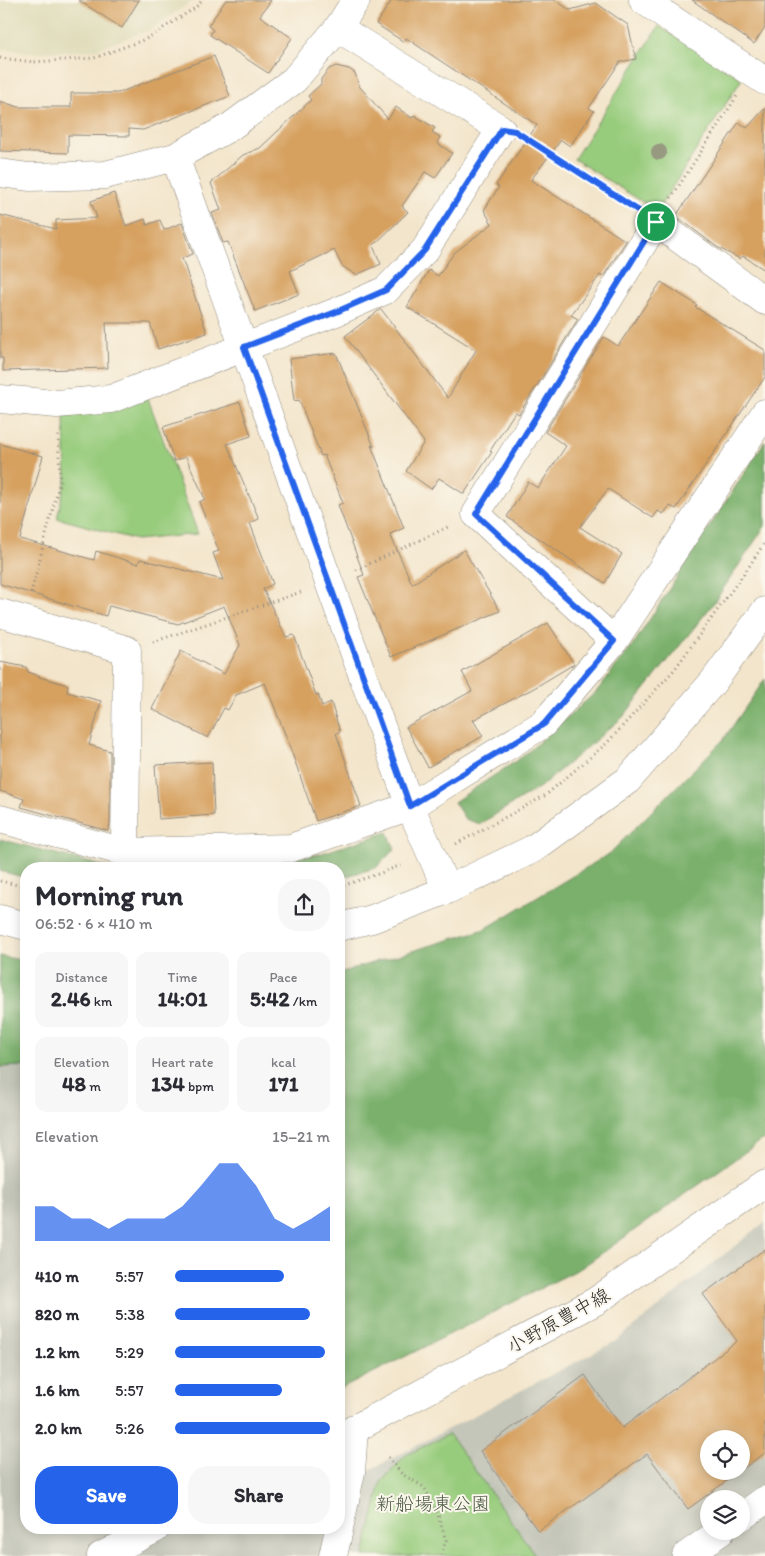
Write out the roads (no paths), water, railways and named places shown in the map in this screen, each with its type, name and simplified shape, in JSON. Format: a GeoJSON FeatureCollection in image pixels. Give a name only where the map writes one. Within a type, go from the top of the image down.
{"type":"FeatureCollection","features":[{"type":"Feature","properties":{"kind":"street"},"geometry":{"type":"LineString","coordinates":[[0,173],[29,177],[105,175],[175,157],[230,127],[294,80],[338,28],[356,0]]}},
{"type":"Feature","properties":{"kind":"street"},"geometry":{"type":"LineString","coordinates":[[643,0],[761,69]]}},
{"type":"Feature","properties":{"kind":"street"},"geometry":{"type":"LineString","coordinates":[[0,399],[57,404],[111,399],[336,312],[386,290],[425,250],[502,129],[338,28]]}},
{"type":"Feature","properties":{"kind":"street"},"geometry":{"type":"LineString","coordinates":[[175,157],[410,806],[447,890]]}},
{"type":"Feature","properties":{"kind":"street"},"geometry":{"type":"LineString","coordinates":[[614,641],[476,514],[656,222],[765,301]]}},
{"type":"Feature","properties":{"kind":"street"},"geometry":{"type":"LineString","coordinates":[[0,819],[125,852],[291,848],[410,806],[544,724],[614,641],[765,413]]}},
{"type":"Feature","properties":{"kind":"street"},"geometry":{"type":"LineString","coordinates":[[345,926],[372,919],[447,890],[533,849],[628,780],[713,682],[765,611]]}},
{"type":"Feature","properties":{"kind":"street"},"geometry":{"type":"LineString","coordinates":[[12,617],[127,650],[125,852]]}},
{"type":"Feature","properties":{"kind":"street"},"geometry":{"type":"LineString","coordinates":[[0,918],[20,924]]}},
{"type":"Feature","properties":{"kind":"street","name":"小野原豊中線"},"geometry":{"type":"LineString","coordinates":[[346,1433],[596,1301],[765,1184]]}},
{"type":"Feature","properties":{"kind":"street"},"geometry":{"type":"LineString","coordinates":[[345,1500],[351,1472],[346,1433]]}},
{"type":"Feature","properties":{"kind":"street"},"geometry":{"type":"LineString","coordinates":[[750,1511],[765,1500]]}},
{"type":"Feature","properties":{"kind":"street"},"geometry":{"type":"LineString","coordinates":[[100,1556],[145,1534]]}},
{"type":"Feature","properties":{"kind":"street"},"geometry":{"type":"LineString","coordinates":[[333,1556],[338,1534]]}},
{"type":"Feature","properties":{"kind":"street"},"geometry":{"type":"LineString","coordinates":[[686,1556],[708,1540]]}},
{"type":"Feature","properties":{"kind":"park label","name":"新船場東公園"},"geometry":{"type":"Point","coordinates":[433,1503]}}]}
